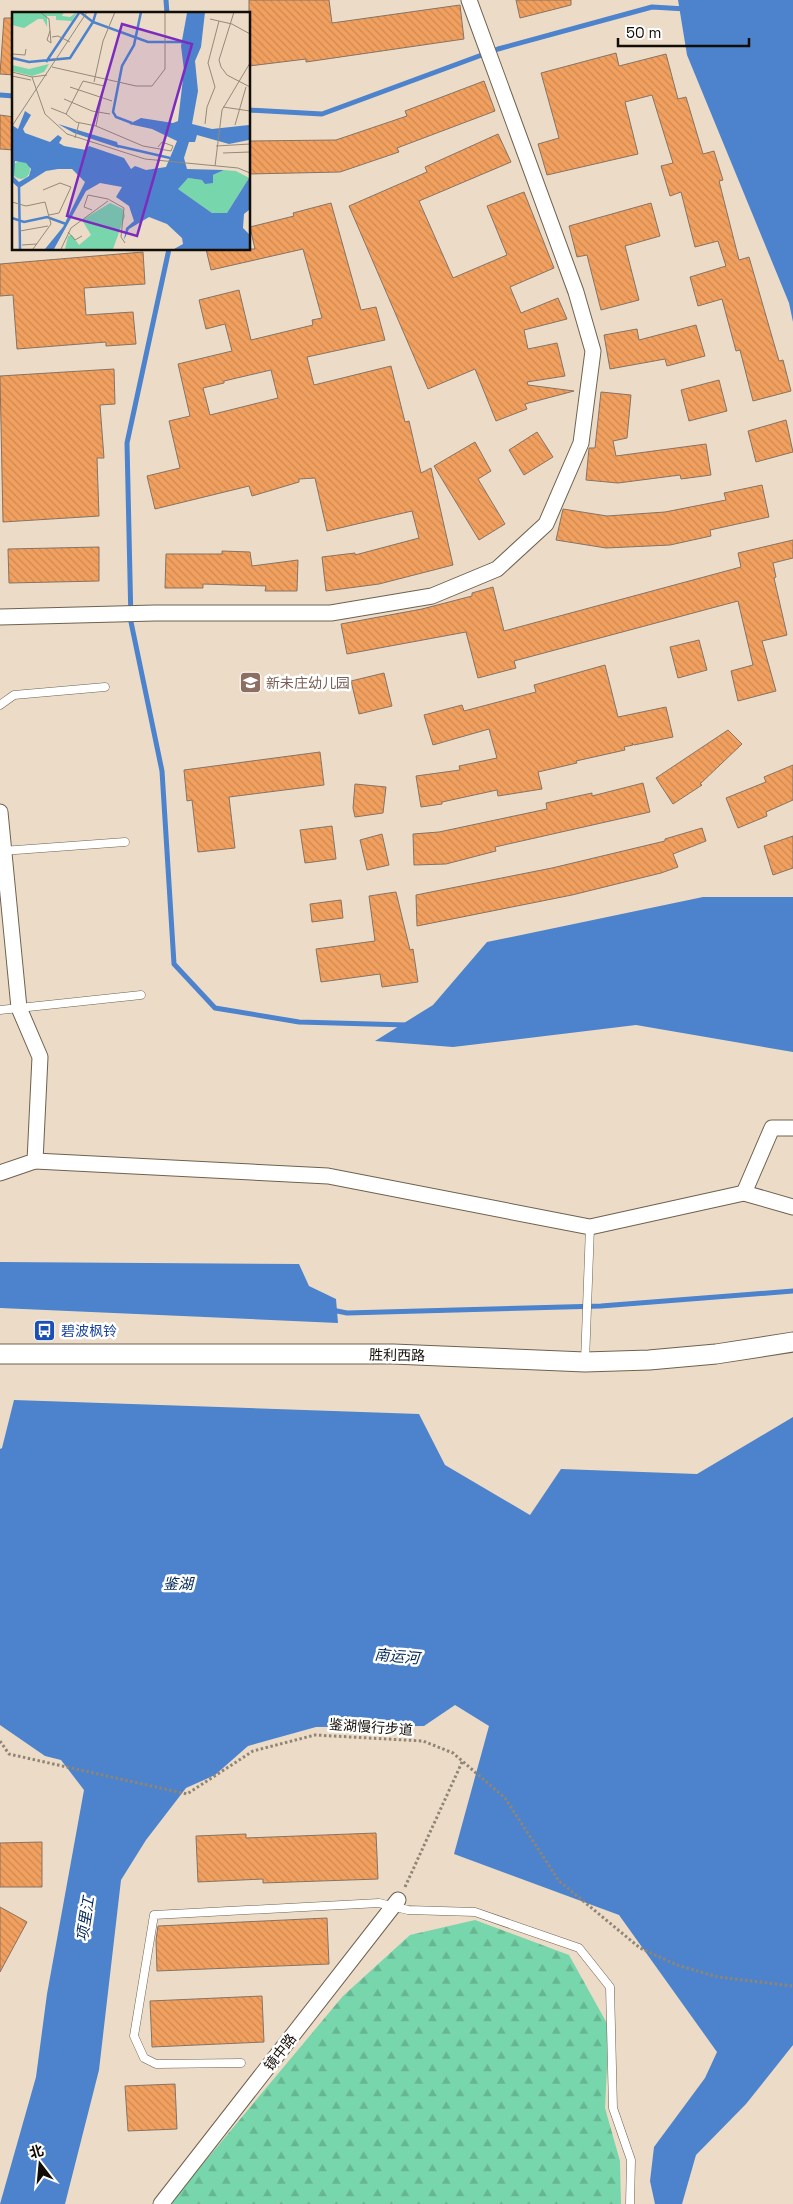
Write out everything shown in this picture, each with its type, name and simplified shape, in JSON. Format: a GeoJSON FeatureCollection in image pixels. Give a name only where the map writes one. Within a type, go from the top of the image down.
{"type":"FeatureCollection","features":[{"type":"Feature","properties":{"kind":"street"},"geometry":{"type":"LineString","coordinates":[[0,617],[155,613],[331,613],[432,596],[497,569],[546,524],[581,443],[592,351],[576,292],[469,0]]}},
{"type":"Feature","properties":{"kind":"street"},"geometry":{"type":"LineString","coordinates":[[0,812],[2,851],[19,1008],[40,1057],[35,1161]]}},
{"type":"Feature","properties":{"kind":"street"},"geometry":{"type":"LineString","coordinates":[[744,1193],[772,1128],[793,1128]]}},
{"type":"Feature","properties":{"kind":"street"},"geometry":{"type":"LineString","coordinates":[[0,1173],[35,1161],[328,1176],[590,1227],[744,1193],[793,1206]]}},
{"type":"Feature","properties":{"kind":"street","name":"胜利西路"},"geometry":{"type":"LineString","coordinates":[[0,1354],[393,1354],[586,1362],[649,1360],[716,1354],[793,1342]]}},
{"type":"Feature","properties":{"kind":"street","name":"镜中路"},"geometry":{"type":"LineString","coordinates":[[162,2204],[396,1904]]}},
{"type":"Feature","properties":{"kind":"lane"},"geometry":{"type":"LineString","coordinates":[[0,705],[14,694],[105,687]]}},
{"type":"Feature","properties":{"kind":"lane"},"geometry":{"type":"LineString","coordinates":[[2,851],[125,842]]}},
{"type":"Feature","properties":{"kind":"lane"},"geometry":{"type":"LineString","coordinates":[[0,1010],[141,995]]}},
{"type":"Feature","properties":{"kind":"lane"},"geometry":{"type":"LineString","coordinates":[[586,1362],[590,1227]]}},
{"type":"Feature","properties":{"kind":"lane"},"geometry":{"type":"LineString","coordinates":[[240,2063],[156,2064],[144,2058],[134,2036],[154,1914],[378,1903],[396,1904],[408,1910],[475,1912],[580,1948],[610,1986],[614,2108],[631,2160],[630,2204]]}},
{"type":"Feature","properties":{"kind":"path","name":"鉴湖慢行步道"},"geometry":{"type":"LineString","coordinates":[[0,1741],[9,1754],[187,1794],[253,1751],[315,1735],[423,1741],[453,1753],[474,1769],[505,1798],[559,1881],[591,1910],[640,1948],[677,1965],[718,1977],[793,1986]]}},
{"type":"Feature","properties":{"kind":"path"},"geometry":{"type":"LineString","coordinates":[[396,1904],[463,1760]]}},
{"type":"Feature","properties":{"kind":"green space"},"geometry":{"type":"Polygon","coordinates":[[[475,1920],[569,1955],[609,2027],[605,2108],[620,2161],[621,2204],[173,2204],[171,2202],[343,1996],[410,1935],[475,1920]]]}},
{"type":"Feature","properties":{"kind":"water"},"geometry":{"type":"Polygon","coordinates":[[[678,0],[793,0],[793,322],[789,303],[687,55],[678,0]]]}},
{"type":"Feature","properties":{"kind":"water"},"geometry":{"type":"Polygon","coordinates":[[[703,897],[793,897],[793,1052],[636,1025],[453,1047],[375,1041],[433,1005],[487,942],[703,897]]]}},
{"type":"Feature","properties":{"kind":"water"},"geometry":{"type":"Polygon","coordinates":[[[0,1262],[299,1264],[309,1286],[336,1299],[338,1323],[0,1308],[0,1262]]]}},
{"type":"Feature","properties":{"kind":"water","name":"鉴湖"},"geometry":{"type":"Polygon","coordinates":[[[14,1400],[419,1414],[445,1465],[530,1515],[561,1469],[697,1474],[793,1417],[793,2045],[746,2104],[696,2155],[682,2204],[655,2204],[650,2181],[654,2147],[705,2078],[717,2052],[619,1915],[454,1854],[489,1726],[455,1705],[424,1726],[316,1727],[248,1746],[215,1775],[186,1788],[146,1840],[121,1880],[99,2070],[65,2204],[0,2204],[36,2077],[47,1994],[84,1790],[61,1760],[45,1756],[0,1725],[0,1449],[2,1448],[14,1400]]]}},
{"type":"Feature","properties":{"kind":"building"},"geometry":{"type":"Polygon","coordinates":[[[249,0],[329,0],[332,23],[460,5],[464,39],[306,62],[306,59],[250,66],[249,0]]]}},
{"type":"Feature","properties":{"kind":"building"},"geometry":{"type":"Polygon","coordinates":[[[516,0],[571,0],[571,5],[520,18],[516,0]]]}},
{"type":"Feature","properties":{"kind":"building"},"geometry":{"type":"Polygon","coordinates":[[[4,18],[12,18],[12,75],[0,74],[4,18]]]}},
{"type":"Feature","properties":{"kind":"building"},"geometry":{"type":"Polygon","coordinates":[[[616,53],[619,66],[666,54],[678,99],[686,97],[703,154],[714,151],[723,180],[719,181],[739,260],[749,257],[779,361],[783,360],[791,391],[753,401],[740,350],[736,351],[722,299],[698,306],[690,277],[726,266],[718,241],[695,247],[681,192],[670,196],[661,166],[673,163],[652,95],[625,102],[638,154],[547,175],[538,144],[559,138],[541,73],[616,53]]]}},
{"type":"Feature","properties":{"kind":"building"},"geometry":{"type":"Polygon","coordinates":[[[484,81],[495,111],[397,148],[399,152],[340,172],[250,174],[250,141],[336,140],[407,116],[405,111],[484,81]]]}},
{"type":"Feature","properties":{"kind":"building"},"geometry":{"type":"Polygon","coordinates":[[[0,115],[12,117],[12,150],[0,149],[0,115]]]}},
{"type":"Feature","properties":{"kind":"building"},"geometry":{"type":"Polygon","coordinates":[[[498,134],[511,162],[419,201],[453,278],[507,255],[487,206],[524,192],[554,268],[510,287],[521,313],[558,298],[567,319],[524,330],[528,349],[557,343],[565,376],[527,382],[528,385],[574,391],[525,404],[527,409],[496,421],[475,369],[428,389],[349,206],[427,172],[425,167],[498,134]]]}},
{"type":"Feature","properties":{"kind":"building"},"geometry":{"type":"Polygon","coordinates":[[[331,203],[361,310],[376,307],[385,340],[307,357],[314,385],[391,366],[405,422],[409,421],[421,473],[431,468],[453,565],[379,584],[326,591],[322,557],[355,553],[355,555],[419,538],[412,511],[327,531],[315,478],[299,479],[299,482],[252,496],[249,486],[155,509],[147,476],[180,468],[169,421],[190,416],[178,364],[232,351],[225,324],[206,329],[199,300],[239,290],[251,340],[313,325],[312,320],[322,318],[303,249],[211,270],[206,250],[255,249],[250,227],[294,216],[293,213],[331,203]],[[271,370],[203,388],[210,415],[278,398],[271,370]]]}},
{"type":"Feature","properties":{"kind":"building"},"geometry":{"type":"Polygon","coordinates":[[[651,203],[660,236],[625,246],[639,300],[601,310],[587,255],[577,257],[569,226],[651,203]]]}},
{"type":"Feature","properties":{"kind":"building"},"geometry":{"type":"Polygon","coordinates":[[[143,252],[145,284],[84,288],[86,315],[133,312],[136,344],[106,346],[106,342],[17,349],[13,295],[0,296],[0,264],[143,252]]]}},
{"type":"Feature","properties":{"kind":"building"},"geometry":{"type":"Polygon","coordinates":[[[696,325],[705,356],[667,366],[665,359],[610,369],[604,335],[637,329],[639,340],[696,325]]]}},
{"type":"Feature","properties":{"kind":"building"},"geometry":{"type":"Polygon","coordinates":[[[114,369],[115,404],[100,405],[104,458],[97,458],[99,516],[3,522],[0,376],[114,369]]]}},
{"type":"Feature","properties":{"kind":"building"},"geometry":{"type":"Polygon","coordinates":[[[719,380],[727,411],[689,421],[681,390],[719,380]]]}},
{"type":"Feature","properties":{"kind":"building"},"geometry":{"type":"Polygon","coordinates":[[[601,392],[631,395],[627,438],[613,441],[616,456],[706,444],[711,475],[681,479],[680,475],[618,483],[586,480],[589,448],[595,448],[601,392]]]}},
{"type":"Feature","properties":{"kind":"building"},"geometry":{"type":"Polygon","coordinates":[[[786,420],[793,452],[756,462],[748,431],[786,420]]]}},
{"type":"Feature","properties":{"kind":"building"},"geometry":{"type":"Polygon","coordinates":[[[537,432],[553,457],[524,475],[509,450],[537,432]]]}},
{"type":"Feature","properties":{"kind":"building"},"geometry":{"type":"Polygon","coordinates":[[[475,442],[491,471],[478,479],[505,524],[479,540],[434,466],[475,442]]]}},
{"type":"Feature","properties":{"kind":"building"},"geometry":{"type":"Polygon","coordinates":[[[762,485],[769,517],[710,530],[711,536],[670,545],[606,548],[556,540],[563,509],[607,516],[665,512],[726,500],[724,493],[762,485]]]}},
{"type":"Feature","properties":{"kind":"building"},"geometry":{"type":"Polygon","coordinates":[[[793,540],[793,558],[773,563],[776,577],[774,578],[787,635],[762,641],[776,691],[738,701],[731,671],[753,665],[738,601],[514,661],[516,668],[478,678],[466,632],[347,654],[341,624],[422,609],[472,596],[472,593],[493,587],[504,631],[741,567],[738,553],[793,540]]]}},
{"type":"Feature","properties":{"kind":"building"},"geometry":{"type":"Polygon","coordinates":[[[99,547],[99,581],[9,583],[8,549],[99,547]]]}},
{"type":"Feature","properties":{"kind":"building"},"geometry":{"type":"Polygon","coordinates":[[[222,551],[250,552],[252,566],[298,560],[297,591],[265,591],[266,586],[203,584],[203,588],[165,588],[166,554],[222,554],[222,551]]]}},
{"type":"Feature","properties":{"kind":"building"},"geometry":{"type":"Polygon","coordinates":[[[699,640],[707,670],[678,678],[670,647],[699,640]]]}},
{"type":"Feature","properties":{"kind":"building"},"geometry":{"type":"Polygon","coordinates":[[[605,665],[618,717],[666,707],[673,737],[634,745],[632,743],[633,745],[624,747],[625,750],[538,772],[542,789],[498,796],[497,790],[442,802],[442,804],[421,807],[416,776],[460,770],[459,766],[497,758],[489,729],[433,745],[424,715],[462,705],[464,711],[536,692],[534,685],[605,665]]]}},
{"type":"Feature","properties":{"kind":"building"},"geometry":{"type":"Polygon","coordinates":[[[384,673],[392,706],[359,714],[351,681],[384,673]]]}},
{"type":"Feature","properties":{"kind":"building"},"geometry":{"type":"Polygon","coordinates":[[[728,730],[742,744],[700,784],[702,785],[673,804],[656,778],[728,730]]]}},
{"type":"Feature","properties":{"kind":"building"},"geometry":{"type":"Polygon","coordinates":[[[320,752],[324,785],[229,797],[235,848],[198,852],[192,800],[187,801],[184,770],[320,752]]]}},
{"type":"Feature","properties":{"kind":"building"},"geometry":{"type":"Polygon","coordinates":[[[793,765],[793,800],[766,812],[767,816],[738,828],[726,798],[766,782],[764,777],[793,765]]]}},
{"type":"Feature","properties":{"kind":"building"},"geometry":{"type":"Polygon","coordinates":[[[643,783],[650,812],[495,847],[496,851],[446,864],[414,865],[413,834],[439,832],[547,809],[546,803],[592,793],[592,796],[643,783]]]}},
{"type":"Feature","properties":{"kind":"building"},"geometry":{"type":"Polygon","coordinates":[[[355,784],[386,787],[383,813],[355,817],[353,808],[355,784]]]}},
{"type":"Feature","properties":{"kind":"building"},"geometry":{"type":"Polygon","coordinates":[[[332,826],[336,859],[305,863],[300,830],[332,826]]]}},
{"type":"Feature","properties":{"kind":"building"},"geometry":{"type":"Polygon","coordinates":[[[702,828],[706,841],[673,854],[678,867],[661,873],[572,895],[417,926],[416,895],[552,868],[665,841],[665,839],[702,828]]]}},
{"type":"Feature","properties":{"kind":"building"},"geometry":{"type":"Polygon","coordinates":[[[382,834],[389,865],[367,870],[360,840],[382,834]]]}},
{"type":"Feature","properties":{"kind":"building"},"geometry":{"type":"Polygon","coordinates":[[[793,836],[793,868],[773,875],[764,846],[793,836]]]}},
{"type":"Feature","properties":{"kind":"building"},"geometry":{"type":"Polygon","coordinates":[[[396,892],[410,950],[413,949],[418,982],[382,987],[380,974],[321,982],[316,949],[375,941],[369,896],[396,892]]]}},
{"type":"Feature","properties":{"kind":"building"},"geometry":{"type":"Polygon","coordinates":[[[341,900],[343,918],[312,922],[310,904],[341,900]]]}},
{"type":"Feature","properties":{"kind":"building"},"geometry":{"type":"Polygon","coordinates":[[[376,1833],[378,1879],[263,1883],[263,1879],[198,1882],[196,1836],[246,1834],[246,1838],[376,1833]]]}},
{"type":"Feature","properties":{"kind":"building"},"geometry":{"type":"Polygon","coordinates":[[[42,1842],[42,1887],[0,1887],[0,1843],[42,1842]]]}},
{"type":"Feature","properties":{"kind":"building"},"geometry":{"type":"Polygon","coordinates":[[[0,1907],[27,1922],[0,1972],[0,1907]]]}},
{"type":"Feature","properties":{"kind":"building"},"geometry":{"type":"Polygon","coordinates":[[[327,1918],[329,1964],[157,1971],[156,1940],[158,1926],[327,1918]]]}},
{"type":"Feature","properties":{"kind":"building"},"geometry":{"type":"Polygon","coordinates":[[[262,1996],[264,2042],[152,2047],[150,2001],[262,1996]]]}},
{"type":"Feature","properties":{"kind":"building"},"geometry":{"type":"Polygon","coordinates":[[[175,2084],[177,2129],[128,2131],[125,2086],[175,2084]]]}},
{"type":"Feature","properties":{"kind":"waterway"},"geometry":{"type":"LineString","coordinates":[[166,0],[167,12]]}},
{"type":"Feature","properties":{"kind":"waterway"},"geometry":{"type":"LineString","coordinates":[[250,110],[322,114],[498,49],[652,7],[686,9]]}},
{"type":"Feature","properties":{"kind":"waterway"},"geometry":{"type":"LineString","coordinates":[[0,95],[12,96]]}},
{"type":"Feature","properties":{"kind":"waterway"},"geometry":{"type":"LineString","coordinates":[[169,250],[127,443],[131,622],[162,771],[174,964],[215,1008],[299,1022],[407,1025]]}},
{"type":"Feature","properties":{"kind":"waterway"},"geometry":{"type":"LineString","coordinates":[[332,1310],[347,1313],[601,1306],[793,1291]]}},
{"type":"Feature","properties":{"kind":"place","name":"新未庄幼儿园"},"geometry":{"type":"Point","coordinates":[250,683]}},
{"type":"Feature","properties":{"kind":"place","name":"碧波枫铃"},"geometry":{"type":"Point","coordinates":[45,1331]}},
{"type":"Feature","properties":{"kind":"water label","name":"南运河"},"geometry":{"type":"Point","coordinates":[397,1656]}},
{"type":"Feature","properties":{"kind":"water label","name":"项里江"},"geometry":{"type":"Point","coordinates":[85,1919]}}]}
